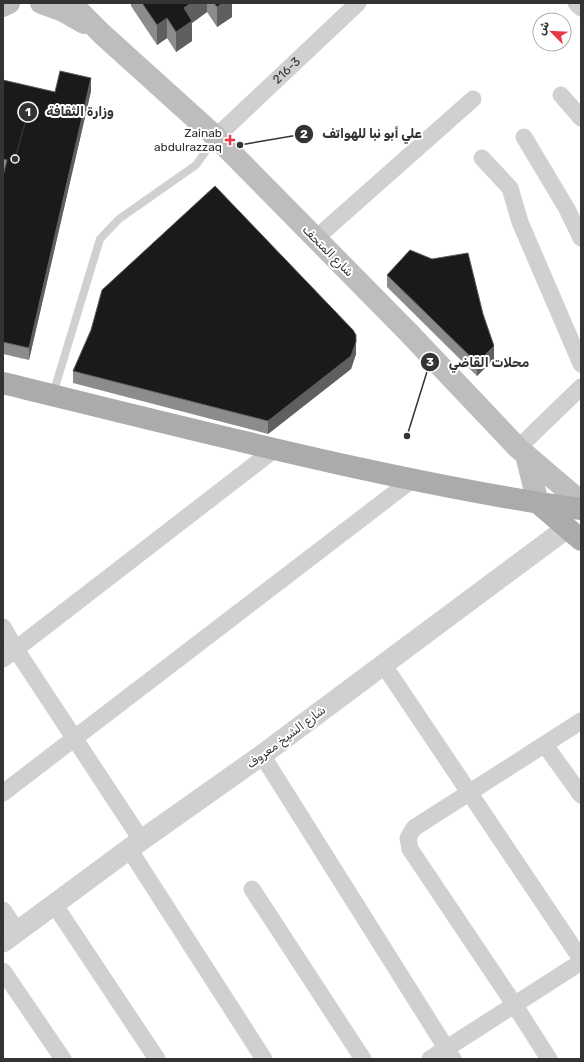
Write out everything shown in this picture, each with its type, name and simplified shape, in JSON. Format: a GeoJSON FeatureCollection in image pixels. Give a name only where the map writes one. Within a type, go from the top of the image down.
{"type":"FeatureCollection","features":[{"type":"Feature","properties":{"kind":"main road"},"geometry":{"type":"LineString","coordinates":[[3,6],[9,3]]}},
{"type":"Feature","properties":{"kind":"main road"},"geometry":{"type":"LineString","coordinates":[[41,3],[63,11],[102,34]]}},
{"type":"Feature","properties":{"kind":"main road","name":"شارع المتحف"},"geometry":{"type":"LineString","coordinates":[[71,3],[102,34],[216,137],[409,333],[522,451],[581,502]]}},
{"type":"Feature","properties":{"kind":"main road"},"geometry":{"type":"LineString","coordinates":[[3,383],[275,449],[413,479],[538,503],[581,509]]}},
{"type":"Feature","properties":{"kind":"main road"},"geometry":{"type":"LineString","coordinates":[[522,451],[538,503],[574,534]]}},
{"type":"Feature","properties":{"kind":"street","name":"216-3"},"geometry":{"type":"LineString","coordinates":[[216,137],[358,3]]}},
{"type":"Feature","properties":{"kind":"street"},"geometry":{"type":"LineString","coordinates":[[576,3],[581,8]]}},
{"type":"Feature","properties":{"kind":"street"},"geometry":{"type":"LineString","coordinates":[[561,95],[581,118]]}},
{"type":"Feature","properties":{"kind":"street"},"geometry":{"type":"LineString","coordinates":[[315,239],[473,99]]}},
{"type":"Feature","properties":{"kind":"street"},"geometry":{"type":"LineString","coordinates":[[524,137],[581,238]]}},
{"type":"Feature","properties":{"kind":"street"},"geometry":{"type":"LineString","coordinates":[[482,158],[510,188],[520,222],[581,364]]}},
{"type":"Feature","properties":{"kind":"street"},"geometry":{"type":"LineString","coordinates":[[522,451],[581,387]]}},
{"type":"Feature","properties":{"kind":"street"},"geometry":{"type":"LineString","coordinates":[[9,654],[275,449]]}},
{"type":"Feature","properties":{"kind":"street"},"geometry":{"type":"LineString","coordinates":[[3,793],[413,479]]}},
{"type":"Feature","properties":{"kind":"street","name":"شارع الشيخ معروف"},"geometry":{"type":"LineString","coordinates":[[10,936],[262,755],[383,664],[574,534]]}},
{"type":"Feature","properties":{"kind":"street"},"geometry":{"type":"LineString","coordinates":[[3,627],[9,654],[75,737],[135,845],[264,1059]]}},
{"type":"Feature","properties":{"kind":"street"},"geometry":{"type":"LineString","coordinates":[[383,664],[470,791],[581,960],[514,1004],[450,1054],[430,1059]]}},
{"type":"Feature","properties":{"kind":"street"},"geometry":{"type":"LineString","coordinates":[[549,1059],[410,849],[408,838],[414,828],[581,721]]}},
{"type":"Feature","properties":{"kind":"street"},"geometry":{"type":"LineString","coordinates":[[545,745],[581,795]]}},
{"type":"Feature","properties":{"kind":"street"},"geometry":{"type":"LineString","coordinates":[[262,755],[450,1054]]}},
{"type":"Feature","properties":{"kind":"street"},"geometry":{"type":"LineString","coordinates":[[252,889],[363,1059]]}},
{"type":"Feature","properties":{"kind":"street"},"geometry":{"type":"LineString","coordinates":[[54,904],[157,1059]]}},
{"type":"Feature","properties":{"kind":"street"},"geometry":{"type":"LineString","coordinates":[[3,910],[10,936]]}},
{"type":"Feature","properties":{"kind":"street"},"geometry":{"type":"LineString","coordinates":[[3,971],[63,1059]]}},
{"type":"Feature","properties":{"kind":"lane"},"geometry":{"type":"LineString","coordinates":[[52,395],[100,239],[119,219],[196,165],[216,137]]}},
{"type":"Feature","properties":{"kind":"building"},"geometry":{"type":"Polygon","coordinates":[[[142,3],[191,3],[184,8],[192,21],[176,32],[167,18],[157,25],[142,3]]]}},
{"type":"Feature","properties":{"kind":"building"},"geometry":{"type":"Polygon","coordinates":[[[214,3],[223,3],[217,7],[214,3]]]}},
{"type":"Feature","properties":{"kind":"building"},"geometry":{"type":"Polygon","coordinates":[[[60,71],[91,78],[29,348],[3,342],[3,176],[7,160],[3,159],[3,80],[55,92],[60,71]]]}},
{"type":"Feature","properties":{"kind":"building"},"geometry":{"type":"Polygon","coordinates":[[[215,186],[353,330],[356,335],[356,342],[351,356],[268,421],[73,371],[91,330],[102,290],[215,186]]]}},
{"type":"Feature","properties":{"kind":"building"},"geometry":{"type":"Polygon","coordinates":[[[410,250],[432,259],[468,253],[483,314],[494,346],[477,363],[387,275],[410,250]]]}},
{"type":"Feature","properties":{"kind":"place","name":"Zainab abdulrazzaq"},"geometry":{"type":"Point","coordinates":[230,140]}},
{"type":"Feature","properties":{"kind":"place","name":"علي أبو نبا للهواتف"},"geometry":{"type":"Point","coordinates":[240,145]}},
{"type":"Feature","properties":{"kind":"place","name":"وزارة الثقافة"},"geometry":{"type":"Point","coordinates":[15,159]}},
{"type":"Feature","properties":{"kind":"place","name":"محلات القاضي"},"geometry":{"type":"Point","coordinates":[407,436]}}]}
